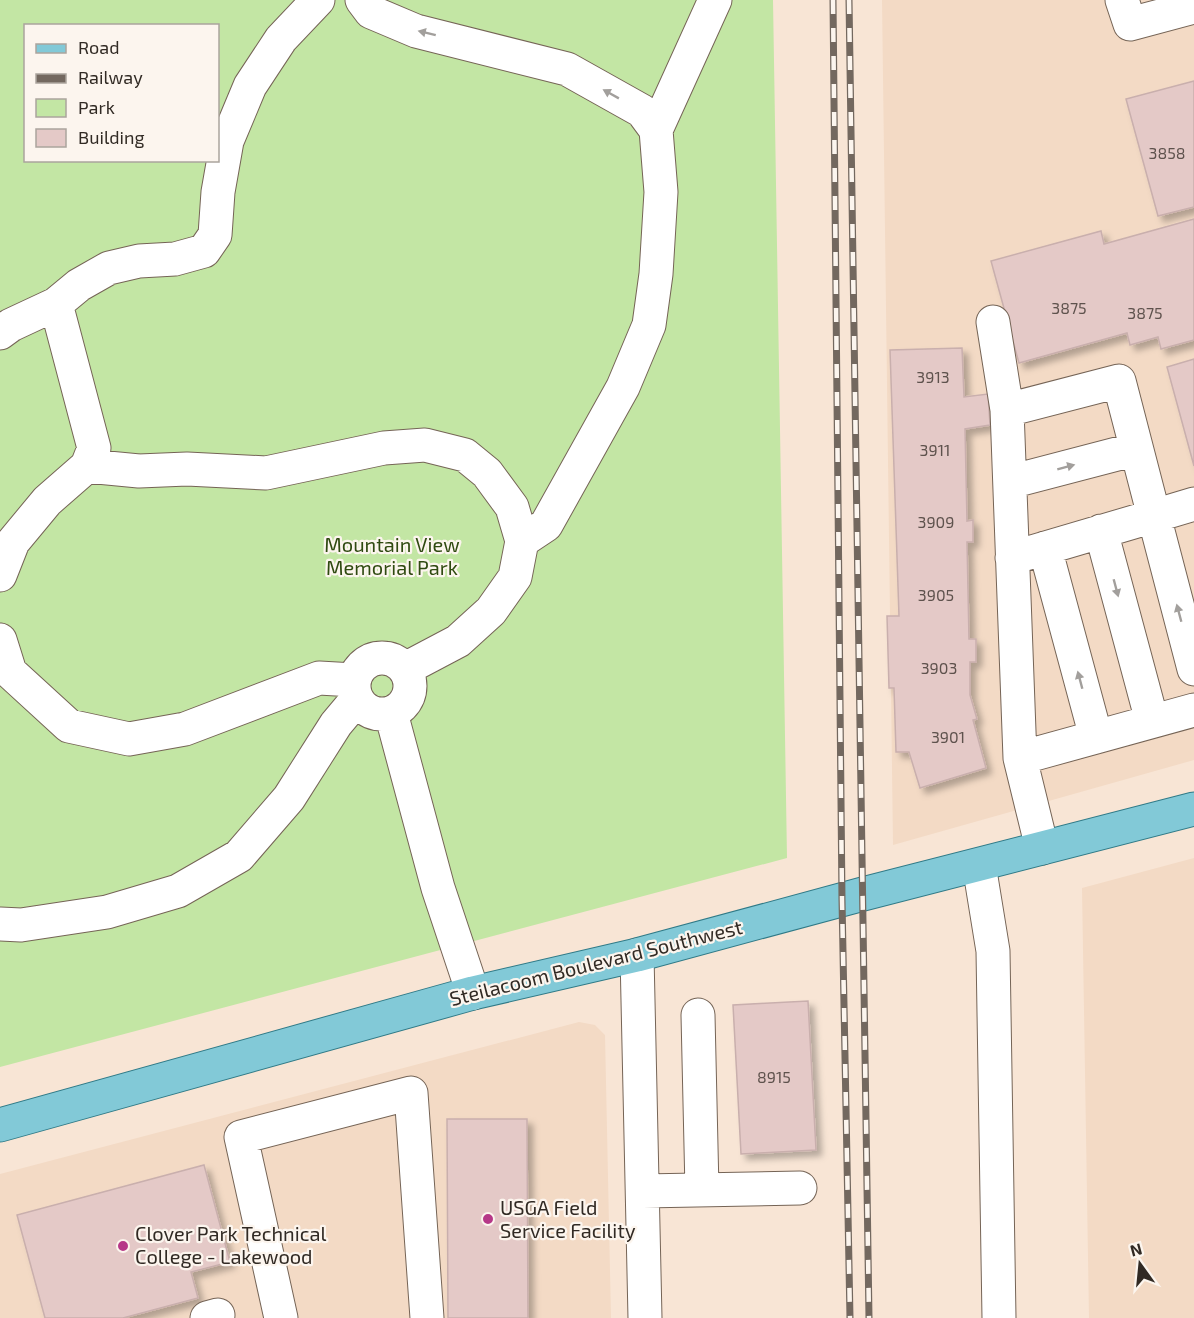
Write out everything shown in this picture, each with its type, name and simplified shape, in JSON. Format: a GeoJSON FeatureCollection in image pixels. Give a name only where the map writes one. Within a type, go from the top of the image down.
{"type":"FeatureCollection","features":[{"type":"Feature","properties":{"kind":"main road","name":"Steilacoom Boulevard Southwest"},"geometry":{"type":"LineString","coordinates":[[0,1125],[473,993],[637,955],[1194,809]]}},
{"type":"Feature","properties":{"kind":"street"},"geometry":{"type":"LineString","coordinates":[[0,333],[11,324],[56,304],[80,285],[109,268],[139,261],[176,259],[204,251],[215,235],[218,192],[227,141],[250,86],[281,39],[318,0]]}},
{"type":"Feature","properties":{"kind":"street"},"geometry":{"type":"LineString","coordinates":[[362,0],[370,12],[416,30],[567,69],[642,111],[656,130]]}},
{"type":"Feature","properties":{"kind":"street"},"geometry":{"type":"LineString","coordinates":[[522,541],[546,525],[623,387],[649,325],[656,274],[661,192],[656,130],[715,0]]}},
{"type":"Feature","properties":{"kind":"street"},"geometry":{"type":"LineString","coordinates":[[1126,12],[1194,7]]}},
{"type":"Feature","properties":{"kind":"street"},"geometry":{"type":"LineString","coordinates":[[0,575],[13,542],[47,501],[87,466],[94,448],[56,304]]}},
{"type":"Feature","properties":{"kind":"street"},"geometry":{"type":"LineString","coordinates":[[993,322],[1007,410],[1020,758],[1042,848]]}},
{"type":"Feature","properties":{"kind":"street"},"geometry":{"type":"LineString","coordinates":[[1007,410],[1119,381],[1194,669]]}},
{"type":"Feature","properties":{"kind":"street"},"geometry":{"type":"LineString","coordinates":[[87,466],[139,471],[187,469],[266,473],[384,448],[425,445],[465,455],[487,473],[512,507],[522,541],[515,577],[491,611],[459,641],[405,669]]}},
{"type":"Feature","properties":{"kind":"street"},"geometry":{"type":"LineString","coordinates":[[1010,482],[1136,449]]}},
{"type":"Feature","properties":{"kind":"street"},"geometry":{"type":"LineString","coordinates":[[1012,558],[1194,504]]}},
{"type":"Feature","properties":{"kind":"street"},"geometry":{"type":"LineString","coordinates":[[1101,531],[1152,721]]}},
{"type":"Feature","properties":{"kind":"street"},"geometry":{"type":"LineString","coordinates":[[1045,548],[1096,737]]}},
{"type":"Feature","properties":{"kind":"street"},"geometry":{"type":"LineString","coordinates":[[0,640],[5,676],[69,726],[129,739],[185,729],[319,678],[356,690],[371,712],[381,714],[391,713],[400,708],[410,692],[410,678],[405,669],[395,660],[385,657],[375,658],[364,664],[358,671],[356,690],[289,798],[238,856],[178,891],[107,912],[21,925],[0,924]]}},
{"type":"Feature","properties":{"kind":"street"},"geometry":{"type":"LineString","coordinates":[[1020,758],[1194,710]]}},
{"type":"Feature","properties":{"kind":"street"},"geometry":{"type":"LineString","coordinates":[[391,713],[438,888],[473,993]]}},
{"type":"Feature","properties":{"kind":"street"},"geometry":{"type":"LineString","coordinates":[[979,865],[993,951],[999,1318]]}},
{"type":"Feature","properties":{"kind":"street"},"geometry":{"type":"LineString","coordinates":[[637,955],[645,1318]]}},
{"type":"Feature","properties":{"kind":"street"},"geometry":{"type":"LineString","coordinates":[[698,1015],[702,1190]]}},
{"type":"Feature","properties":{"kind":"street"},"geometry":{"type":"LineString","coordinates":[[281,1318],[241,1137],[411,1093],[427,1318]]}},
{"type":"Feature","properties":{"kind":"street"},"geometry":{"type":"LineString","coordinates":[[643,1191],[800,1188]]}},
{"type":"Feature","properties":{"kind":"shaded area"},"geometry":{"type":"Polygon","coordinates":[[[882,0],[1194,0],[1194,760],[893,845],[882,0]]]}},
{"type":"Feature","properties":{"kind":"shaded area"},"geometry":{"type":"Polygon","coordinates":[[[1194,858],[1194,1318],[1089,1318],[1082,888],[1194,858]]]}},
{"type":"Feature","properties":{"kind":"shaded area"},"geometry":{"type":"Polygon","coordinates":[[[579,1022],[595,1025],[605,1035],[611,1318],[0,1318],[0,1174],[579,1022]]]}},
{"type":"Feature","properties":{"kind":"green space","name":"Mountain View Memorial Park"},"geometry":{"type":"Polygon","coordinates":[[[0,0],[773,0],[787,858],[0,1067],[0,0]]]}},
{"type":"Feature","properties":{"kind":"building"},"geometry":{"type":"Polygon","coordinates":[[[1194,81],[1194,207],[1158,216],[1126,99],[1194,81]]]}},
{"type":"Feature","properties":{"kind":"building"},"geometry":{"type":"Polygon","coordinates":[[[1194,219],[1194,340],[1161,349],[1158,337],[1130,345],[1127,333],[1019,363],[991,261],[1101,231],[1104,244],[1194,219]]]}},
{"type":"Feature","properties":{"kind":"building"},"geometry":{"type":"Polygon","coordinates":[[[962,348],[964,397],[988,394],[990,425],[965,429],[967,521],[973,520],[973,542],[967,542],[969,639],[976,639],[976,662],[970,662],[970,695],[977,719],[973,720],[986,768],[920,788],[909,752],[896,752],[894,688],[889,688],[887,616],[899,616],[890,350],[962,348]]]}},
{"type":"Feature","properties":{"kind":"building"},"geometry":{"type":"Polygon","coordinates":[[[1194,359],[1194,466],[1167,367],[1194,359]]]}},
{"type":"Feature","properties":{"kind":"building"},"geometry":{"type":"Polygon","coordinates":[[[808,1001],[816,1150],[741,1154],[733,1005],[808,1001]]]}},
{"type":"Feature","properties":{"kind":"building","name":"USGA Field Service Facility"},"geometry":{"type":"Polygon","coordinates":[[[447,1119],[527,1119],[528,1318],[448,1318],[447,1119]]]}},
{"type":"Feature","properties":{"kind":"building"},"geometry":{"type":"Polygon","coordinates":[[[204,1165],[230,1262],[191,1272],[198,1298],[123,1318],[45,1318],[17,1215],[204,1165]]]}},
{"type":"Feature","properties":{"kind":"railway"},"geometry":{"type":"LineString","coordinates":[[833,0],[842,900],[850,1318]]}},
{"type":"Feature","properties":{"kind":"railway"},"geometry":{"type":"LineString","coordinates":[[849,0],[869,1318]]}},
{"type":"Feature","properties":{"kind":"place","name":"USGA Field Service Facility"},"geometry":{"type":"Point","coordinates":[488,1219]}},
{"type":"Feature","properties":{"kind":"place","name":"Clover Park Technical College - Lakewood"},"geometry":{"type":"Point","coordinates":[123,1246]}}]}
